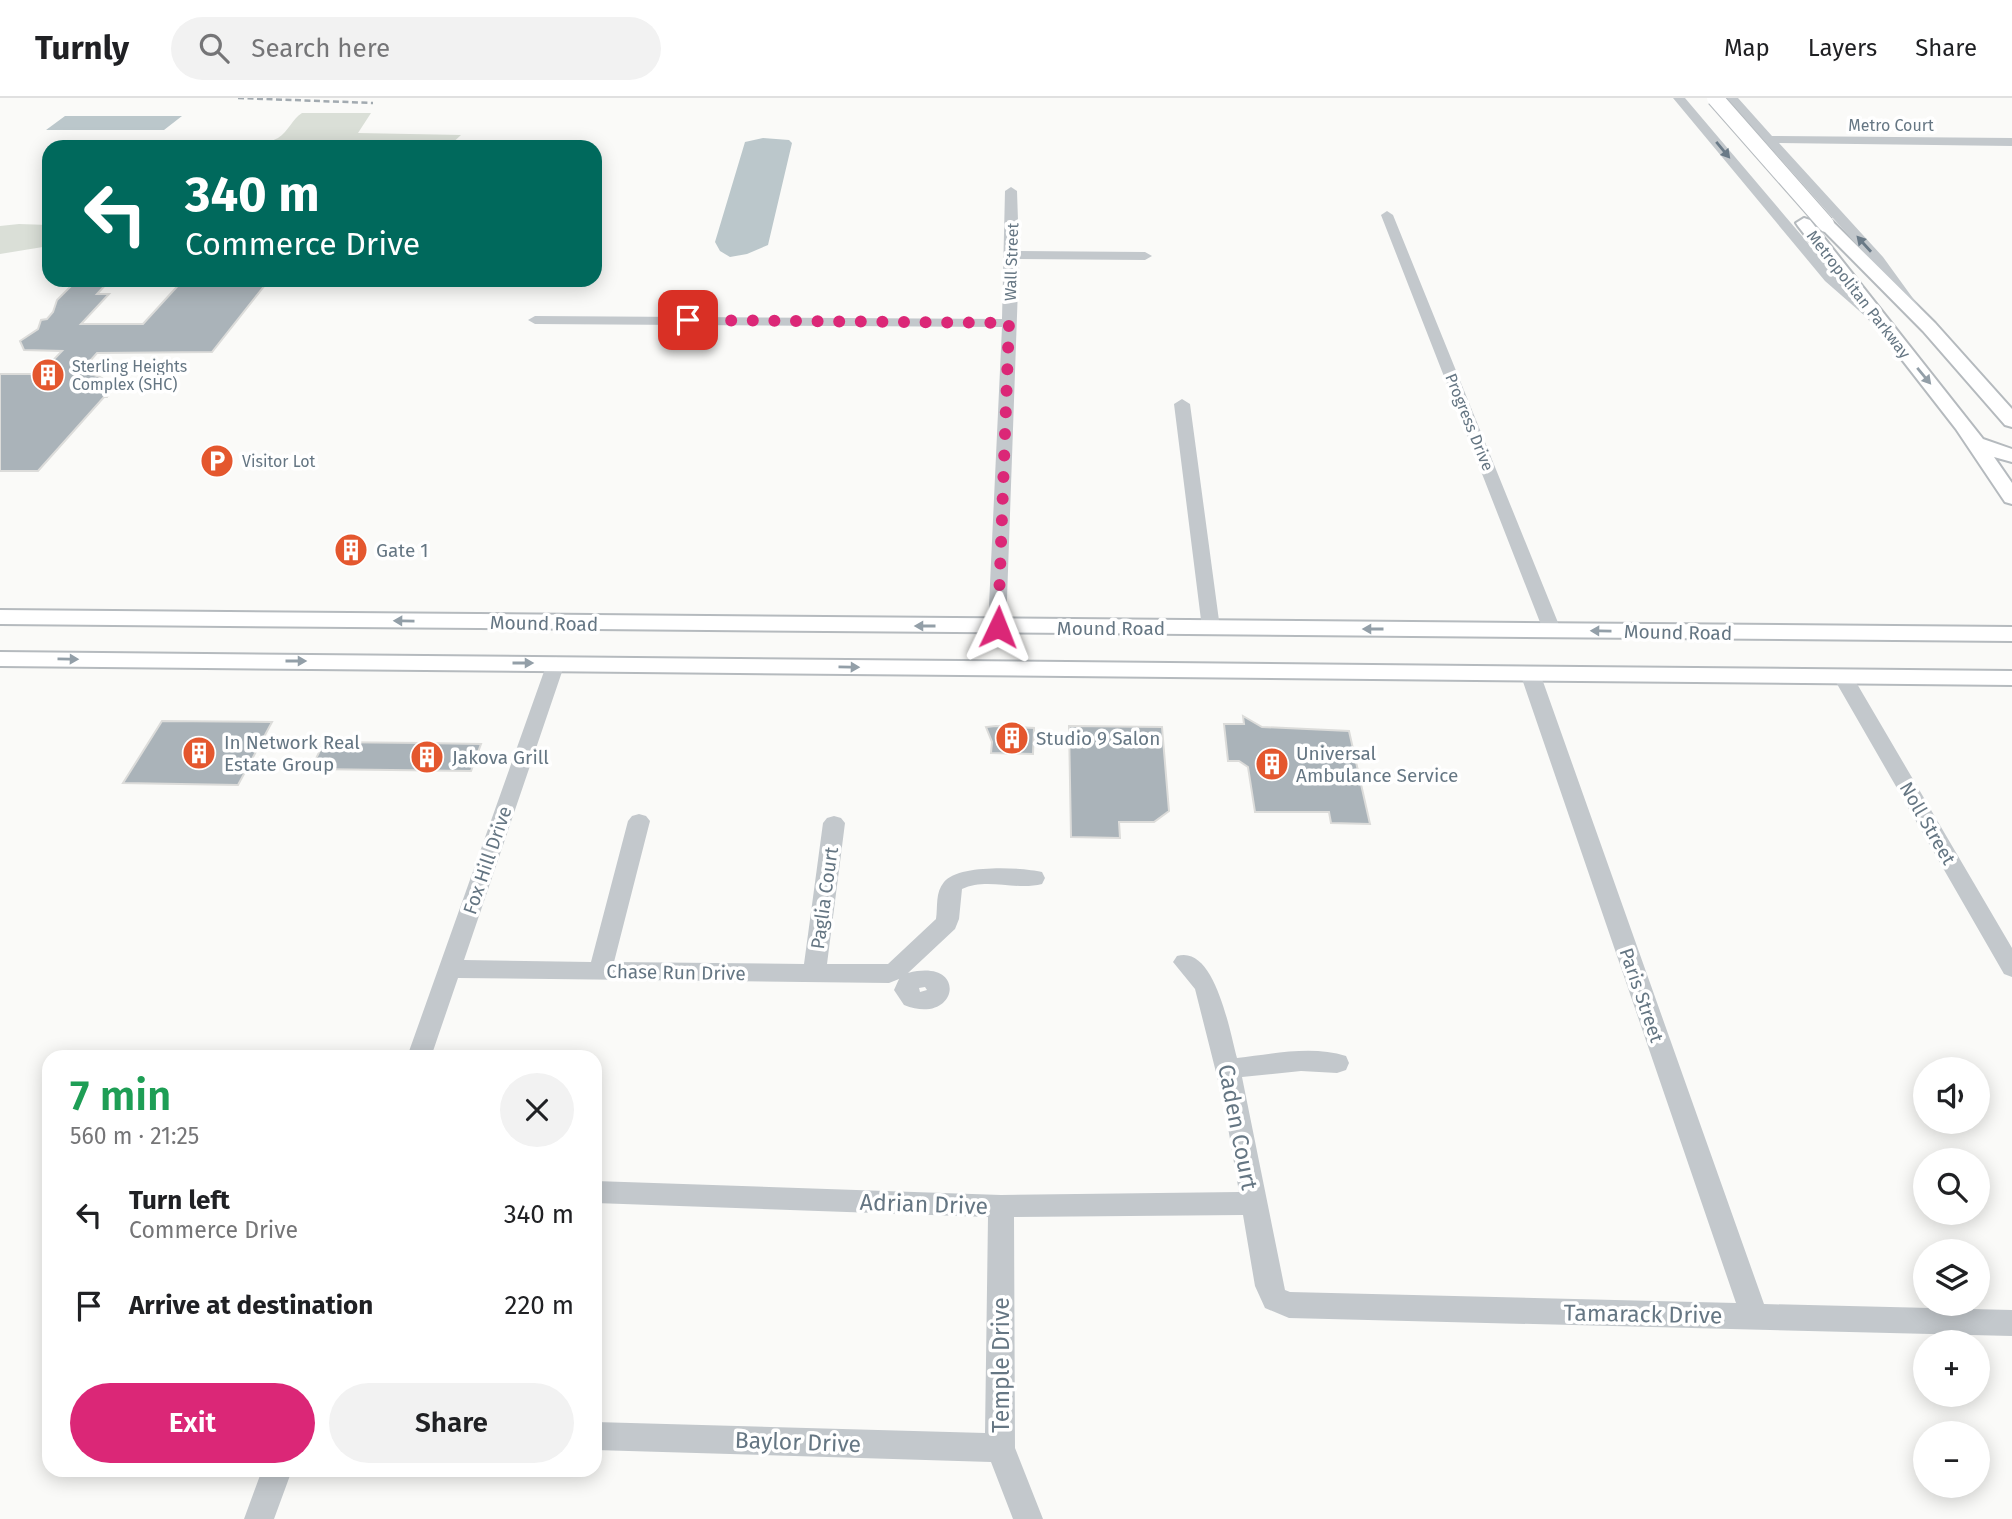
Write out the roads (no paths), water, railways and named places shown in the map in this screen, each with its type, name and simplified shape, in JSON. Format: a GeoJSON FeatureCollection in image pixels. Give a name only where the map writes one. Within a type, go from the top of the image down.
{"type":"FeatureCollection","features":[{"type":"Feature","properties":{"kind":"main road","name":"Metropolitan Parkway"},"geometry":{"type":"LineString","coordinates":[[1695,99],[1804,223],[1975,443],[2011,494]]}},
{"type":"Feature","properties":{"kind":"main road","name":"Metropolitan Parkway"},"geometry":{"type":"LineString","coordinates":[[1695,99],[1920,318],[2012,421]]}},
{"type":"Feature","properties":{"kind":"main road"},"geometry":{"type":"LineString","coordinates":[[1975,443],[2012,456]]}},
{"type":"Feature","properties":{"kind":"main road","name":"Mound Road"},"geometry":{"type":"LineString","coordinates":[[0,617],[2003,634]]}},
{"type":"Feature","properties":{"kind":"main road"},"geometry":{"type":"LineString","coordinates":[[0,628],[29,628],[58,618]]}},
{"type":"Feature","properties":{"kind":"main road"},"geometry":{"type":"LineString","coordinates":[[454,663],[436,656],[430,650],[432,642],[450,631],[681,633],[736,625]]}},
{"type":"Feature","properties":{"kind":"main road"},"geometry":{"type":"LineString","coordinates":[[556,663],[594,654],[801,656],[812,649],[816,637],[814,632],[799,625]]}},
{"type":"Feature","properties":{"kind":"main road"},"geometry":{"type":"LineString","coordinates":[[1199,670],[1263,658],[1537,662],[1560,655],[1561,645],[1552,630]]}},
{"type":"Feature","properties":{"kind":"main road"},"geometry":{"type":"LineString","coordinates":[[1699,675],[1684,662],[1681,646],[1698,643],[1951,645],[2003,634]]}},
{"type":"Feature","properties":{"kind":"main road","name":"Mound Road"},"geometry":{"type":"LineString","coordinates":[[0,659],[2012,678]]}},
{"type":"Feature","properties":{"kind":"main road"},"geometry":{"type":"LineString","coordinates":[[1843,677],[1865,664],[2012,665]]}},
{"type":"Feature","properties":{"kind":"street"},"geometry":{"type":"LineString","coordinates":[[1695,99],[1735,100],[1878,260],[1920,318]]}},
{"type":"Feature","properties":{"kind":"street"},"geometry":{"type":"LineString","coordinates":[[1695,99],[1830,278],[1881,323]]}},
{"type":"Feature","properties":{"kind":"street","name":"Metro Court"},"geometry":{"type":"LineString","coordinates":[[1770,139],[2012,142]]}},
{"type":"Feature","properties":{"kind":"street","name":"Wall Street"},"geometry":{"type":"LineString","coordinates":[[998,627],[1012,255],[1011,191]]}},
{"type":"Feature","properties":{"kind":"street","name":"Progress Drive"},"geometry":{"type":"LineString","coordinates":[[1387,215],[1552,630]]}},
{"type":"Feature","properties":{"kind":"street"},"geometry":{"type":"LineString","coordinates":[[1012,255],[1144,256]]}},
{"type":"Feature","properties":{"kind":"street"},"geometry":{"type":"LineString","coordinates":[[536,320],[1009,323]]}},
{"type":"Feature","properties":{"kind":"street"},"geometry":{"type":"LineString","coordinates":[[1182,404],[1211,628]]}},
{"type":"Feature","properties":{"kind":"street","name":"Fox Hill Drive"},"geometry":{"type":"LineString","coordinates":[[421,1050],[556,663]]}},
{"type":"Feature","properties":{"kind":"street","name":"Paris Street"},"geometry":{"type":"LineString","coordinates":[[1530,673],[1755,1317]]}},
{"type":"Feature","properties":{"kind":"street","name":"Noll Street"},"geometry":{"type":"LineString","coordinates":[[1843,677],[2012,968]]}},
{"type":"Feature","properties":{"kind":"street"},"geometry":{"type":"LineString","coordinates":[[600,971],[639,821]]}},
{"type":"Feature","properties":{"kind":"street","name":"Paglia Court"},"geometry":{"type":"LineString","coordinates":[[814,974],[834,823]]}},
{"type":"Feature","properties":{"kind":"street","name":"Chase Run Drive"},"geometry":{"type":"LineString","coordinates":[[450,969],[906,977],[947,923],[950,889],[957,881],[968,877],[1034,878]]}},
{"type":"Feature","properties":{"kind":"street","name":"Caden Court"},"geometry":{"type":"LineString","coordinates":[[1185,962],[1206,986],[1237,1104],[1269,1286],[1275,1299]]}},
{"type":"Feature","properties":{"kind":"street"},"geometry":{"type":"LineString","coordinates":[[1228,1069],[1301,1061],[1337,1063]]}},
{"type":"Feature","properties":{"kind":"street","name":"Adrian Drive"},"geometry":{"type":"LineString","coordinates":[[602,1192],[1001,1206],[1253,1203]]}},
{"type":"Feature","properties":{"kind":"street","name":"Temple Drive"},"geometry":{"type":"LineString","coordinates":[[1001,1206],[1000,1448],[1028,1519]]}},
{"type":"Feature","properties":{"kind":"street","name":"Tamarack Drive"},"geometry":{"type":"LineString","coordinates":[[1275,1299],[1289,1306],[2012,1323]]}},
{"type":"Feature","properties":{"kind":"street","name":"Baylor Drive"},"geometry":{"type":"LineString","coordinates":[[602,1436],[1000,1448]]}},
{"type":"Feature","properties":{"kind":"street"},"geometry":{"type":"LineString","coordinates":[[260,1519],[274,1477]]}},
{"type":"Feature","properties":{"kind":"railway"},"geometry":{"type":"LineString","coordinates":[[238,98],[373,103]]}},
{"type":"Feature","properties":{"kind":"place","name":"Sterling Heights Complex (SHC)"},"geometry":{"type":"Point","coordinates":[48,375]}},
{"type":"Feature","properties":{"kind":"place","name":"Visitor Lot"},"geometry":{"type":"Point","coordinates":[217,461]}},
{"type":"Feature","properties":{"kind":"place","name":"Gate 1"},"geometry":{"type":"Point","coordinates":[351,550]}},
{"type":"Feature","properties":{"kind":"place","name":"Studio 9 Salon"},"geometry":{"type":"Point","coordinates":[1012,738]}},
{"type":"Feature","properties":{"kind":"place","name":"In Network Real Estate Group"},"geometry":{"type":"Point","coordinates":[199,753]}},
{"type":"Feature","properties":{"kind":"place","name":"Jakova Grill"},"geometry":{"type":"Point","coordinates":[427,757]}},
{"type":"Feature","properties":{"kind":"place","name":"Universal Ambulance Service"},"geometry":{"type":"Point","coordinates":[1272,764]}}]}
